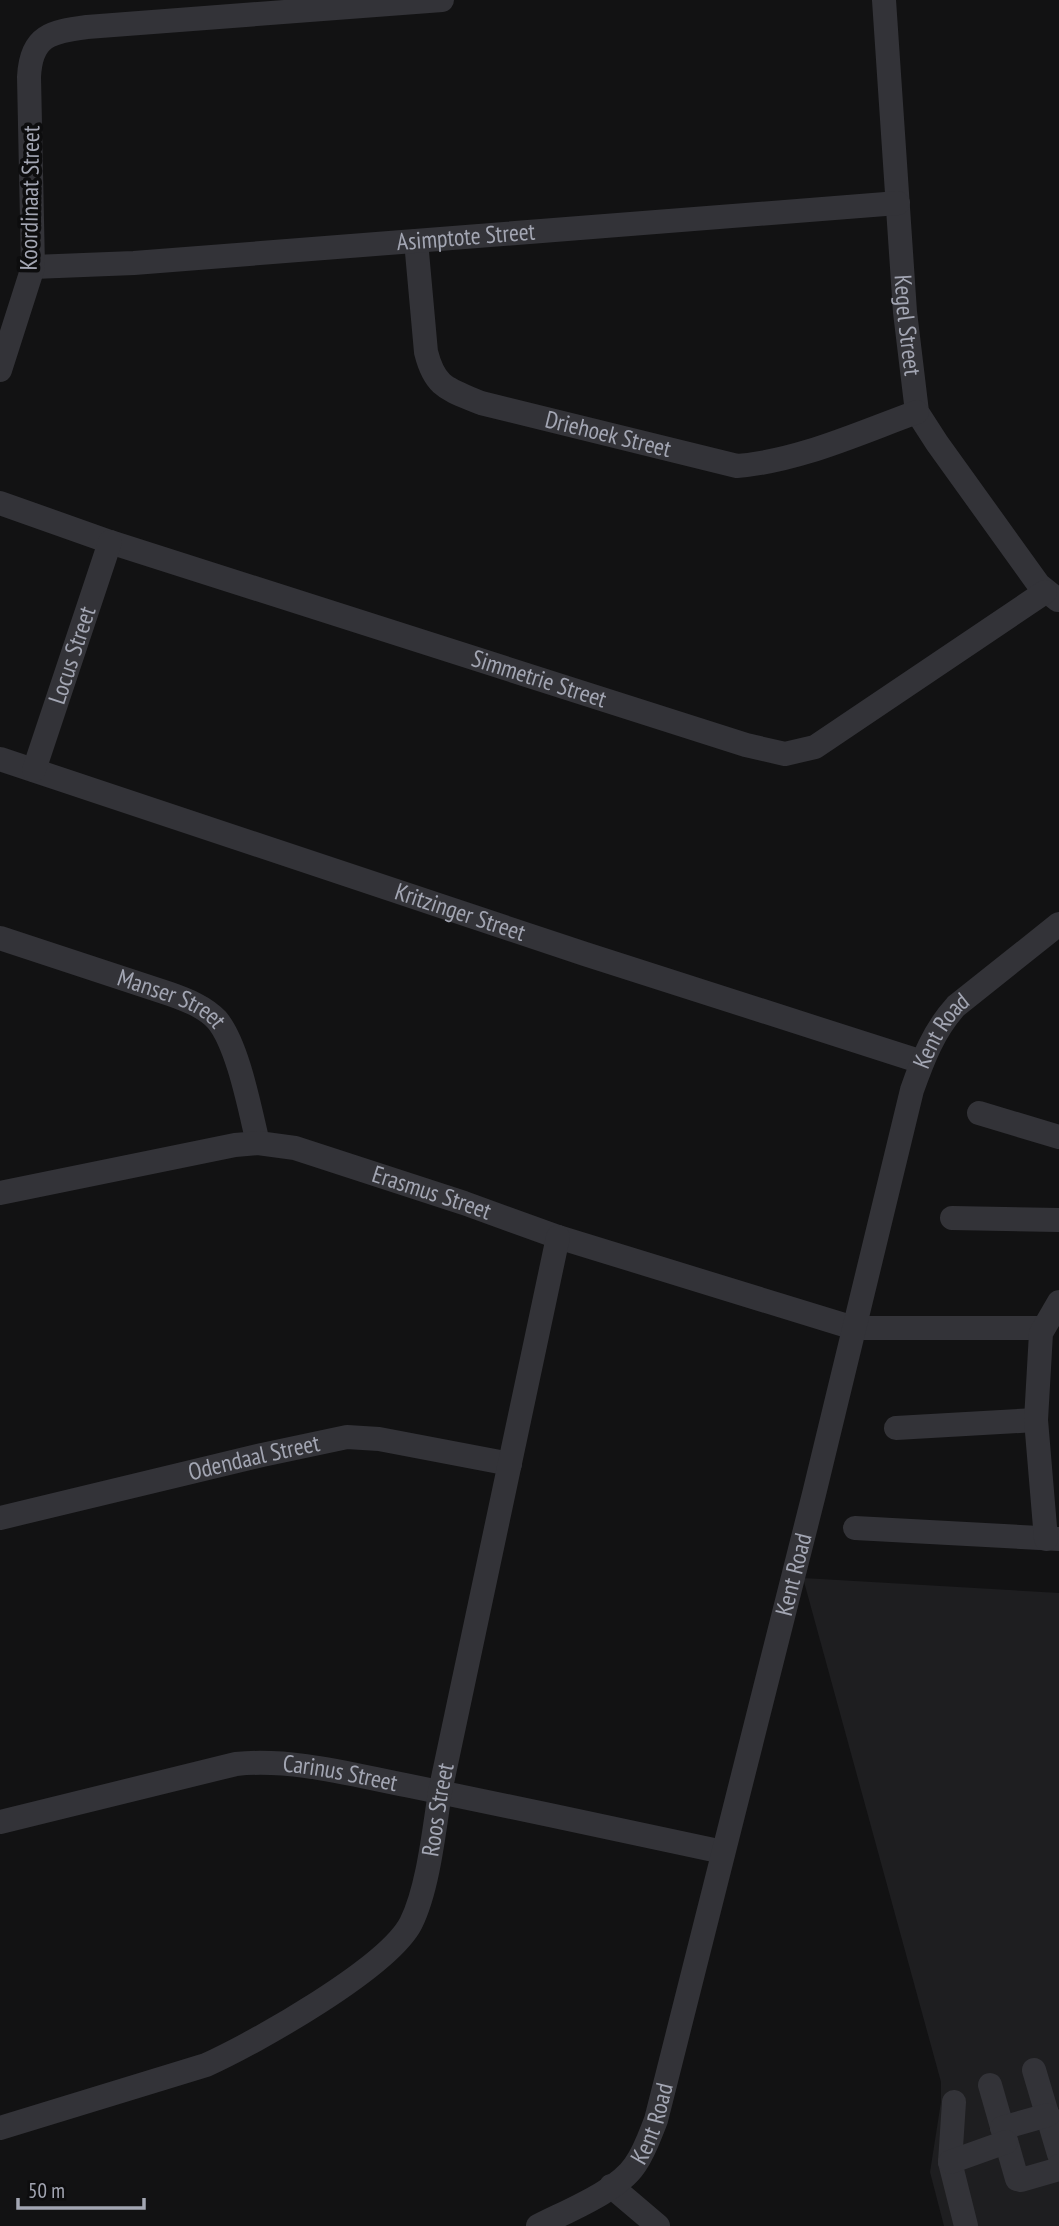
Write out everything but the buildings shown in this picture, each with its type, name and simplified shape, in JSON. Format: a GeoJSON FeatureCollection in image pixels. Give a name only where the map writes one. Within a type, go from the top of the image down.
{"type":"FeatureCollection","features":[{"type":"Feature","properties":{"kind":"street","name":"Koordinaat Street"},"geometry":{"type":"LineString","coordinates":[[0,370],[33,267],[30,60],[33,50],[53,32],[88,27],[442,0]]}},
{"type":"Feature","properties":{"kind":"street","name":"Kegel Street"},"geometry":{"type":"LineString","coordinates":[[884,0],[905,312],[917,412],[988,516],[1052,596]]}},
{"type":"Feature","properties":{"kind":"street","name":"Asimptote Street"},"geometry":{"type":"LineString","coordinates":[[33,267],[134,263],[898,203]]}},
{"type":"Feature","properties":{"kind":"street","name":"Driehoek Street"},"geometry":{"type":"LineString","coordinates":[[416,241],[426,352],[430,369],[437,381],[446,388],[481,402],[737,466],[766,464],[796,455],[917,412]]}},
{"type":"Feature","properties":{"kind":"street","name":"Simmetrie Street"},"geometry":{"type":"LineString","coordinates":[[0,503],[110,542],[746,745],[785,754],[815,747],[1052,596]]}},
{"type":"Feature","properties":{"kind":"street","name":"Locus Street"},"geometry":{"type":"LineString","coordinates":[[34,770],[110,542]]}},
{"type":"Feature","properties":{"kind":"street","name":"Kritzinger Street"},"geometry":{"type":"LineString","coordinates":[[0,759],[585,954],[922,1062]]}},
{"type":"Feature","properties":{"kind":"street","name":"Kent Road"},"geometry":{"type":"LineString","coordinates":[[538,2226],[611,2186],[634,2167],[656,2120],[912,1090],[922,1062],[942,1022],[956,1006],[1059,924]]}},
{"type":"Feature","properties":{"kind":"street","name":"Manser Street"},"geometry":{"type":"LineString","coordinates":[[0,938],[189,1000],[216,1019],[236,1063],[258,1143]]}},
{"type":"Feature","properties":{"kind":"street"},"geometry":{"type":"LineString","coordinates":[[979,1113],[1059,1136]]}},
{"type":"Feature","properties":{"kind":"street","name":"Erasmus Street"},"geometry":{"type":"LineString","coordinates":[[0,1193],[235,1145],[258,1143],[295,1148],[558,1237],[854,1328],[1042,1328]]}},
{"type":"Feature","properties":{"kind":"street"},"geometry":{"type":"LineString","coordinates":[[952,1218],[1059,1220]]}},
{"type":"Feature","properties":{"kind":"street","name":"Roos Street"},"geometry":{"type":"LineString","coordinates":[[0,2128],[206,2065],[249,2045],[383,1956],[410,1925],[417,1909],[558,1237]]}},
{"type":"Feature","properties":{"kind":"street"},"geometry":{"type":"LineString","coordinates":[[855,1528],[1052,1539],[1049,1482],[1036,1420],[1049,1373],[1042,1328],[1059,1301]]}},
{"type":"Feature","properties":{"kind":"street"},"geometry":{"type":"LineString","coordinates":[[896,1428],[1036,1420]]}},
{"type":"Feature","properties":{"kind":"street","name":"Odendaal Street"},"geometry":{"type":"LineString","coordinates":[[0,1518],[347,1437],[379,1439],[510,1464]]}},
{"type":"Feature","properties":{"kind":"street","name":"Carinus Street"},"geometry":{"type":"LineString","coordinates":[[0,1822],[193,1773],[256,1762],[310,1766],[723,1852]]}},
{"type":"Feature","properties":{"kind":"street"},"geometry":{"type":"LineString","coordinates":[[1034,2070],[1059,2154]]}},
{"type":"Feature","properties":{"kind":"street"},"geometry":{"type":"LineString","coordinates":[[990,2085],[1014,2175],[1018,2180],[1056,2170],[1059,2166]]}},
{"type":"Feature","properties":{"kind":"street"},"geometry":{"type":"LineString","coordinates":[[954,2102],[950,2162],[966,2226]]}},
{"type":"Feature","properties":{"kind":"street"},"geometry":{"type":"LineString","coordinates":[[950,2162],[1048,2115]]}},
{"type":"Feature","properties":{"kind":"street"},"geometry":{"type":"LineString","coordinates":[[611,2186],[658,2226]]}},
{"type":"Feature","properties":{"kind":"shaded area"},"geometry":{"type":"Polygon","coordinates":[[[803,1578],[1059,1593],[1059,2226],[944,2226],[930,2172],[941,2102],[941,2082],[803,1578]]]}}]}
